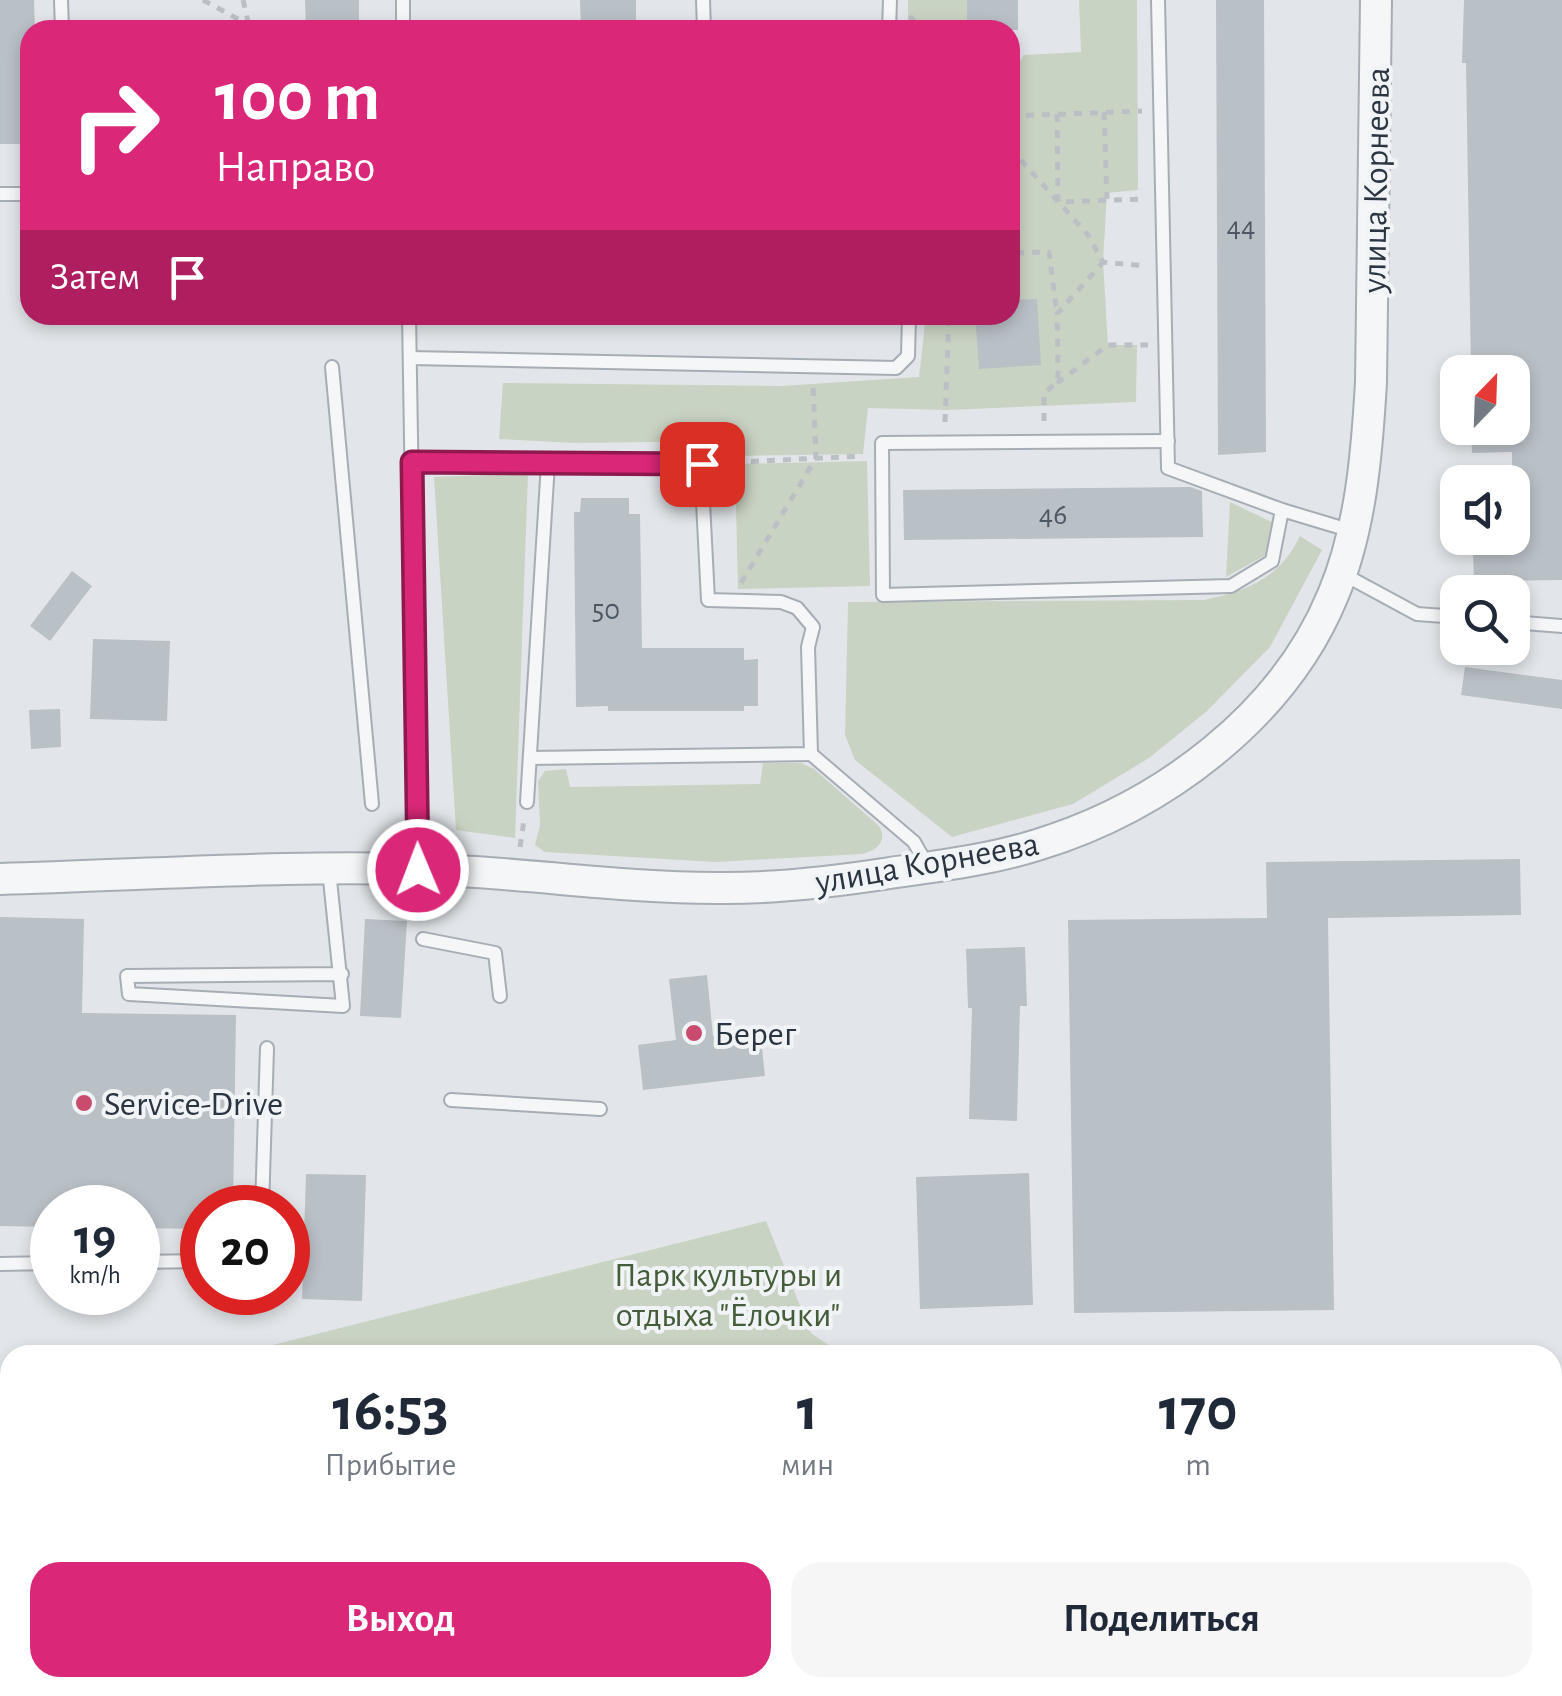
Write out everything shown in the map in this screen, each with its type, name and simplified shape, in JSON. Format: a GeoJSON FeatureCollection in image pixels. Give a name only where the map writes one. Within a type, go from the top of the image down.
{"type":"FeatureCollection","features":[{"type":"Feature","properties":{"kind":"street","name":"улица Корнеева"},"geometry":{"type":"LineString","coordinates":[[0,878],[418,870],[716,888],[800,885],[1012,852],[1064,836],[1139,800],[1195,765],[1246,720],[1301,653],[1321,620],[1341,573],[1352,531],[1366,445],[1371,382],[1376,0]]}},
{"type":"Feature","properties":{"kind":"lane"},"geometry":{"type":"LineString","coordinates":[[1158,0],[1168,468],[1352,531]]}},
{"type":"Feature","properties":{"kind":"lane"},"geometry":{"type":"LineString","coordinates":[[409,325],[418,870]]}},
{"type":"Feature","properties":{"kind":"lane"},"geometry":{"type":"LineString","coordinates":[[410,358],[896,368],[908,356],[909,325]]}},
{"type":"Feature","properties":{"kind":"lane"},"geometry":{"type":"LineString","coordinates":[[332,367],[372,804]]}},
{"type":"Feature","properties":{"kind":"lane"},"geometry":{"type":"LineString","coordinates":[[1168,441],[882,443],[884,595],[1230,586],[1272,561],[1282,510]]}},
{"type":"Feature","properties":{"kind":"lane"},"geometry":{"type":"LineString","coordinates":[[412,462],[702,464],[708,600],[782,602],[797,608],[813,627],[808,647],[811,754]]}},
{"type":"Feature","properties":{"kind":"lane"},"geometry":{"type":"LineString","coordinates":[[527,802],[548,463]]}},
{"type":"Feature","properties":{"kind":"lane"},"geometry":{"type":"LineString","coordinates":[[1341,573],[1417,614],[1440,616]]}},
{"type":"Feature","properties":{"kind":"lane"},"geometry":{"type":"LineString","coordinates":[[1530,623],[1562,626]]}},
{"type":"Feature","properties":{"kind":"lane"},"geometry":{"type":"LineString","coordinates":[[530,758],[811,754],[914,842],[927,868]]}},
{"type":"Feature","properties":{"kind":"lane"},"geometry":{"type":"LineString","coordinates":[[329,870],[342,974],[344,1006],[128,994],[127,976],[342,974]]}},
{"type":"Feature","properties":{"kind":"lane"},"geometry":{"type":"LineString","coordinates":[[424,939],[495,953],[500,996]]}},
{"type":"Feature","properties":{"kind":"lane"},"geometry":{"type":"LineString","coordinates":[[263,1185],[266,1048]]}},
{"type":"Feature","properties":{"kind":"lane"},"geometry":{"type":"LineString","coordinates":[[452,1100],[600,1109]]}},
{"type":"Feature","properties":{"kind":"lane"},"geometry":{"type":"LineString","coordinates":[[0,1264],[30,1263]]}},
{"type":"Feature","properties":{"kind":"path"},"geometry":{"type":"LineString","coordinates":[[202,0],[238,20]]}},
{"type":"Feature","properties":{"kind":"path"},"geometry":{"type":"LineString","coordinates":[[1020,116],[1160,110]]}},
{"type":"Feature","properties":{"kind":"path"},"geometry":{"type":"LineString","coordinates":[[1104,112],[1107,200]]}},
{"type":"Feature","properties":{"kind":"path"},"geometry":{"type":"LineString","coordinates":[[1057,114],[1058,202]]}},
{"type":"Feature","properties":{"kind":"path"},"geometry":{"type":"LineString","coordinates":[[1020,159],[1088,235],[1103,262]]}},
{"type":"Feature","properties":{"kind":"path"},"geometry":{"type":"LineString","coordinates":[[1058,202],[1162,198]]}},
{"type":"Feature","properties":{"kind":"path"},"geometry":{"type":"LineString","coordinates":[[1020,253],[1049,252],[1057,314],[1058,376],[1054,385]]}},
{"type":"Feature","properties":{"kind":"path"},"geometry":{"type":"LineString","coordinates":[[1057,314],[1103,262]]}},
{"type":"Feature","properties":{"kind":"path"},"geometry":{"type":"LineString","coordinates":[[1103,262],[1164,267]]}},
{"type":"Feature","properties":{"kind":"path"},"geometry":{"type":"LineString","coordinates":[[944,442],[949,325]]}},
{"type":"Feature","properties":{"kind":"path"},"geometry":{"type":"LineString","coordinates":[[1044,442],[1044,393],[1108,345],[1166,344]]}},
{"type":"Feature","properties":{"kind":"path"},"geometry":{"type":"LineString","coordinates":[[730,600],[816,458],[813,367]]}},
{"type":"Feature","properties":{"kind":"path"},"geometry":{"type":"LineString","coordinates":[[702,464],[882,455]]}},
{"type":"Feature","properties":{"kind":"green space"},"geometry":{"type":"Polygon","coordinates":[[[908,0],[967,0],[967,20],[908,20],[908,0]]]}},
{"type":"Feature","properties":{"kind":"green space"},"geometry":{"type":"Polygon","coordinates":[[[1079,0],[1137,0],[1138,190],[1107,193],[1103,262],[1108,345],[1137,345],[1136,402],[947,410],[868,408],[863,454],[733,456],[731,441],[576,443],[499,439],[503,383],[781,386],[919,377],[925,325],[1020,325],[1020,61],[1024,55],[1081,52],[1079,0]]]}},
{"type":"Feature","properties":{"kind":"green space"},"geometry":{"type":"Polygon","coordinates":[[[867,461],[870,586],[738,589],[735,464],[867,461]]]}},
{"type":"Feature","properties":{"kind":"green space"},"geometry":{"type":"Polygon","coordinates":[[[528,473],[515,838],[456,830],[434,477],[528,473]]]}},
{"type":"Feature","properties":{"kind":"green space"},"geometry":{"type":"Polygon","coordinates":[[[1230,502],[1282,527],[1264,556],[1226,577],[1230,502]]]}},
{"type":"Feature","properties":{"kind":"green space"},"geometry":{"type":"Polygon","coordinates":[[[1300,536],[1322,550],[1270,647],[1207,711],[1149,758],[1073,804],[952,837],[855,760],[845,735],[848,602],[1204,600],[1261,580],[1283,562],[1300,536]]]}},
{"type":"Feature","properties":{"kind":"green space"},"geometry":{"type":"Polygon","coordinates":[[[763,763],[801,763],[814,769],[879,826],[880,844],[862,854],[716,862],[545,852],[535,845],[540,825],[538,781],[545,771],[566,769],[570,787],[760,784],[763,763]]]}},
{"type":"Feature","properties":{"kind":"green space","name":"Парк культуры и отдыха \"Ёлочки\""},"geometry":{"type":"Polygon","coordinates":[[[766,1221],[811,1333],[828,1345],[273,1345],[766,1221]]]}},
{"type":"Feature","properties":{"kind":"building"},"geometry":{"type":"Polygon","coordinates":[[[0,0],[34,0],[35,20],[20,20],[20,144],[0,144],[0,0]]]}},
{"type":"Feature","properties":{"kind":"building"},"geometry":{"type":"Polygon","coordinates":[[[305,0],[359,0],[359,20],[306,20],[305,0]]]}},
{"type":"Feature","properties":{"kind":"building"},"geometry":{"type":"Polygon","coordinates":[[[580,0],[636,0],[636,20],[581,20],[580,0]]]}},
{"type":"Feature","properties":{"kind":"building"},"geometry":{"type":"Polygon","coordinates":[[[967,0],[1018,0],[1018,20],[967,20],[967,0]]]}},
{"type":"Feature","properties":{"kind":"building"},"geometry":{"type":"Polygon","coordinates":[[[1216,0],[1264,0],[1266,452],[1218,455],[1216,0]]]}},
{"type":"Feature","properties":{"kind":"building"},"geometry":{"type":"Polygon","coordinates":[[[1464,0],[1562,0],[1562,580],[1530,580],[1530,575],[1474,575],[1473,555],[1530,555],[1530,465],[1512,465],[1512,452],[1472,453],[1472,445],[1530,445],[1530,355],[1471,355],[1466,63],[1462,63],[1464,0]]]}},
{"type":"Feature","properties":{"kind":"building"},"geometry":{"type":"Polygon","coordinates":[[[1037,299],[1041,365],[979,369],[976,325],[1020,325],[1020,300],[1037,299]]]}},
{"type":"Feature","properties":{"kind":"building"},"geometry":{"type":"Polygon","coordinates":[[[1190,487],[1202,491],[1203,537],[904,540],[903,490],[1190,487]]]}},
{"type":"Feature","properties":{"kind":"building"},"geometry":{"type":"Polygon","coordinates":[[[581,498],[629,498],[629,514],[640,514],[642,648],[744,648],[744,660],[758,659],[758,706],[744,706],[744,711],[608,711],[608,706],[576,707],[574,512],[580,512],[581,498]]]}},
{"type":"Feature","properties":{"kind":"building"},"geometry":{"type":"Polygon","coordinates":[[[72,571],[92,586],[50,641],[30,626],[72,571]]]}},
{"type":"Feature","properties":{"kind":"building"},"geometry":{"type":"Polygon","coordinates":[[[93,639],[170,641],[167,721],[90,719],[93,639]]]}},
{"type":"Feature","properties":{"kind":"building"},"geometry":{"type":"Polygon","coordinates":[[[1465,667],[1562,680],[1562,709],[1461,695],[1465,667]]]}},
{"type":"Feature","properties":{"kind":"building"},"geometry":{"type":"Polygon","coordinates":[[[60,709],[61,747],[31,749],[29,710],[60,709]]]}},
{"type":"Feature","properties":{"kind":"building"},"geometry":{"type":"Polygon","coordinates":[[[1520,859],[1521,915],[1328,918],[1334,1310],[1074,1313],[1068,920],[1267,918],[1266,862],[1520,859]]]}},
{"type":"Feature","properties":{"kind":"building"},"geometry":{"type":"Polygon","coordinates":[[[0,917],[84,919],[82,1013],[236,1015],[233,1185],[180,1185],[180,1229],[160,1228],[160,1185],[30,1185],[30,1227],[0,1226],[0,917]]]}},
{"type":"Feature","properties":{"kind":"building"},"geometry":{"type":"Polygon","coordinates":[[[365,919],[407,921],[401,1018],[360,1016],[365,919]]]}},
{"type":"Feature","properties":{"kind":"building"},"geometry":{"type":"Polygon","coordinates":[[[1025,947],[1027,1006],[1020,1006],[1017,1121],[969,1119],[972,1008],[968,1008],[966,949],[1025,947]]]}},
{"type":"Feature","properties":{"kind":"building","name":"Берег"},"geometry":{"type":"Polygon","coordinates":[[[707,975],[713,1036],[760,1030],[765,1076],[643,1090],[638,1045],[676,1040],[669,979],[707,975]]]}},
{"type":"Feature","properties":{"kind":"building"},"geometry":{"type":"Polygon","coordinates":[[[1029,1173],[1033,1305],[920,1309],[916,1177],[1029,1173]]]}},
{"type":"Feature","properties":{"kind":"building"},"geometry":{"type":"Polygon","coordinates":[[[306,1174],[366,1175],[362,1301],[310,1299],[310,1185],[306,1185],[306,1174]]]}},
{"type":"Feature","properties":{"kind":"place","name":"Берег"},"geometry":{"type":"Point","coordinates":[694,1033]}},
{"type":"Feature","properties":{"kind":"place","name":"Service-Drive"},"geometry":{"type":"Point","coordinates":[84,1103]}},
{"type":"Feature","properties":{"kind":"route"},"geometry":{"type":"LineString","coordinates":[[418,870],[412,462],[702,464]]}}]}
